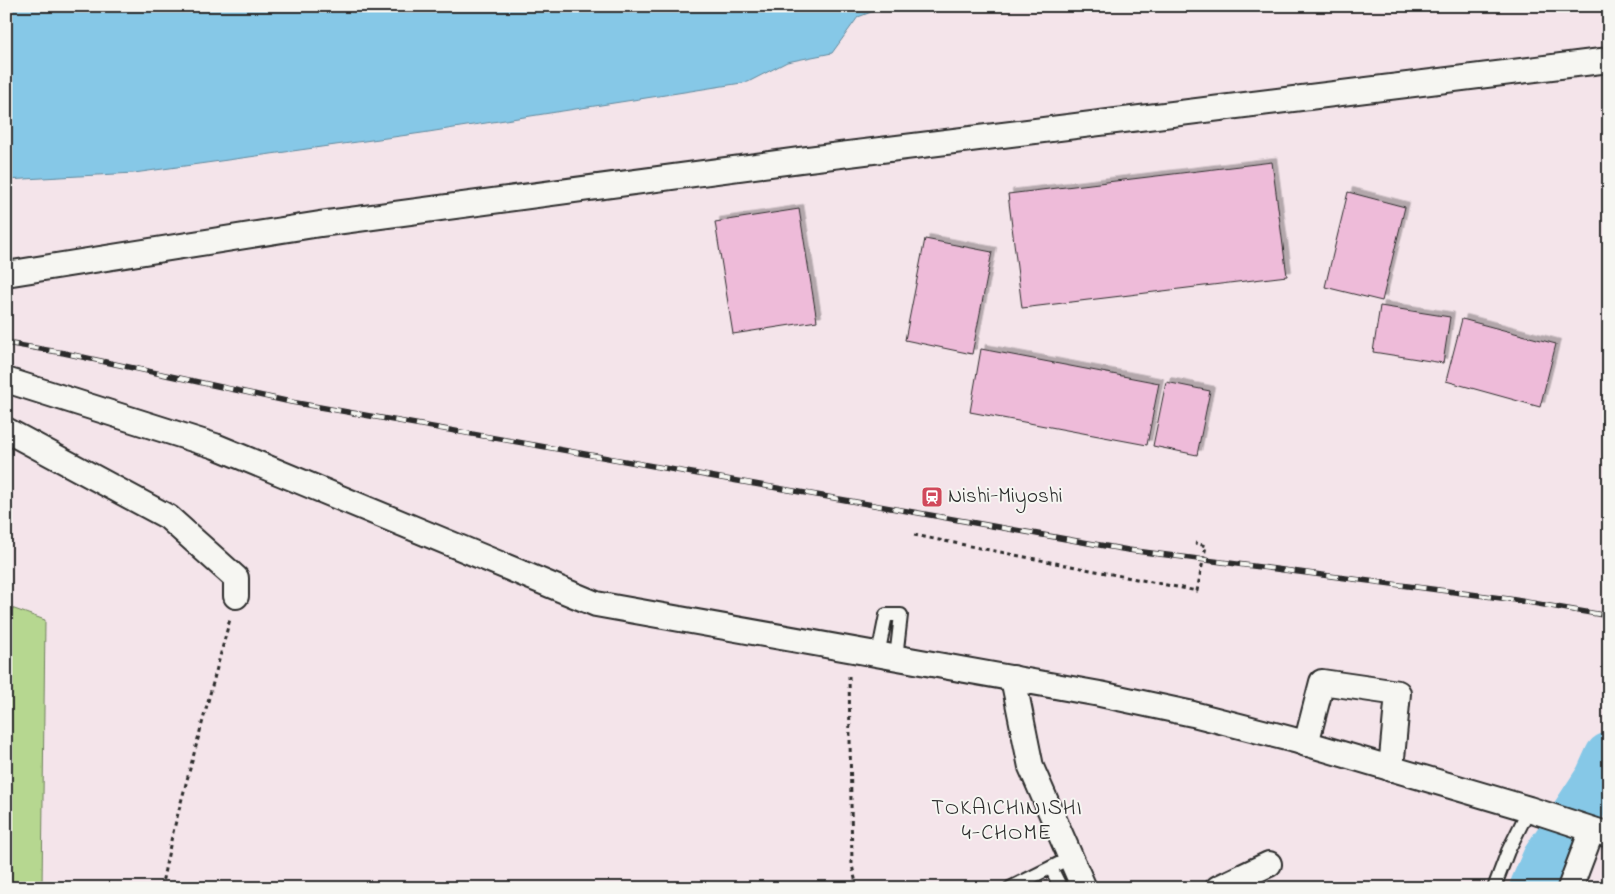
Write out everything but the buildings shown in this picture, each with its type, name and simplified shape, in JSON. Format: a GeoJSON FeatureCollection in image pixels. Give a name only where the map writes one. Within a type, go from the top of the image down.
{"type":"FeatureCollection","features":[{"type":"Feature","properties":{"kind":"street"},"geometry":{"type":"LineString","coordinates":[[6,274],[350,220],[800,160],[1609,60]]}},
{"type":"Feature","properties":{"kind":"street"},"geometry":{"type":"LineString","coordinates":[[6,380],[215,446],[596,604],[1013,678],[1194,714],[1306,744],[1529,809],[1600,833],[1570,888]]}},
{"type":"Feature","properties":{"kind":"street"},"geometry":{"type":"LineString","coordinates":[[6,430],[168,517],[236,578],[236,596]]}},
{"type":"Feature","properties":{"kind":"street"},"geometry":{"type":"LineString","coordinates":[[1013,678],[1031,767],[1060,863],[1084,888]]}},
{"type":"Feature","properties":{"kind":"street"},"geometry":{"type":"LineString","coordinates":[[1306,744],[1322,682],[1398,693],[1391,769]]}},
{"type":"Feature","properties":{"kind":"street"},"geometry":{"type":"LineString","coordinates":[[1218,888],[1270,864]]}},
{"type":"Feature","properties":{"kind":"lane"},"geometry":{"type":"LineString","coordinates":[[1494,888],[1508,851],[1529,809]]}},
{"type":"Feature","properties":{"kind":"lane"},"geometry":{"type":"LineString","coordinates":[[1010,888],[1060,863],[1061,888]]}},
{"type":"Feature","properties":{"kind":"path"},"geometry":{"type":"LineString","coordinates":[[914,535],[1197,591],[1206,546],[1194,543]]}},
{"type":"Feature","properties":{"kind":"path"},"geometry":{"type":"LineString","coordinates":[[161,888],[172,836],[236,596]]}},
{"type":"Feature","properties":{"kind":"path"},"geometry":{"type":"LineString","coordinates":[[848,650],[852,865],[857,888]]}},
{"type":"Feature","properties":{"kind":"green space"},"geometry":{"type":"Polygon","coordinates":[[[6,606],[45,620],[42,888],[6,888],[6,606]]]}},
{"type":"Feature","properties":{"kind":"water"},"geometry":{"type":"Polygon","coordinates":[[[6,6],[887,6],[858,17],[832,53],[787,62],[748,82],[422,133],[134,173],[6,180],[6,6]]]}},
{"type":"Feature","properties":{"kind":"waterway"},"geometry":{"type":"LineString","coordinates":[[1534,888],[1546,860],[1599,779],[1609,757]]}},
{"type":"Feature","properties":{"kind":"railway"},"geometry":{"type":"LineString","coordinates":[[6,343],[64,353],[291,402],[1128,550],[1509,599],[1609,616]]}},
{"type":"Feature","properties":{"kind":"place","name":"Nishi-Miyoshi"},"geometry":{"type":"Point","coordinates":[932,497]}},
{"type":"Feature","properties":{"kind":"district","name":"TOKAICHINISHI 4-CHOME"},"geometry":{"type":"Point","coordinates":[1007,822]}}]}
